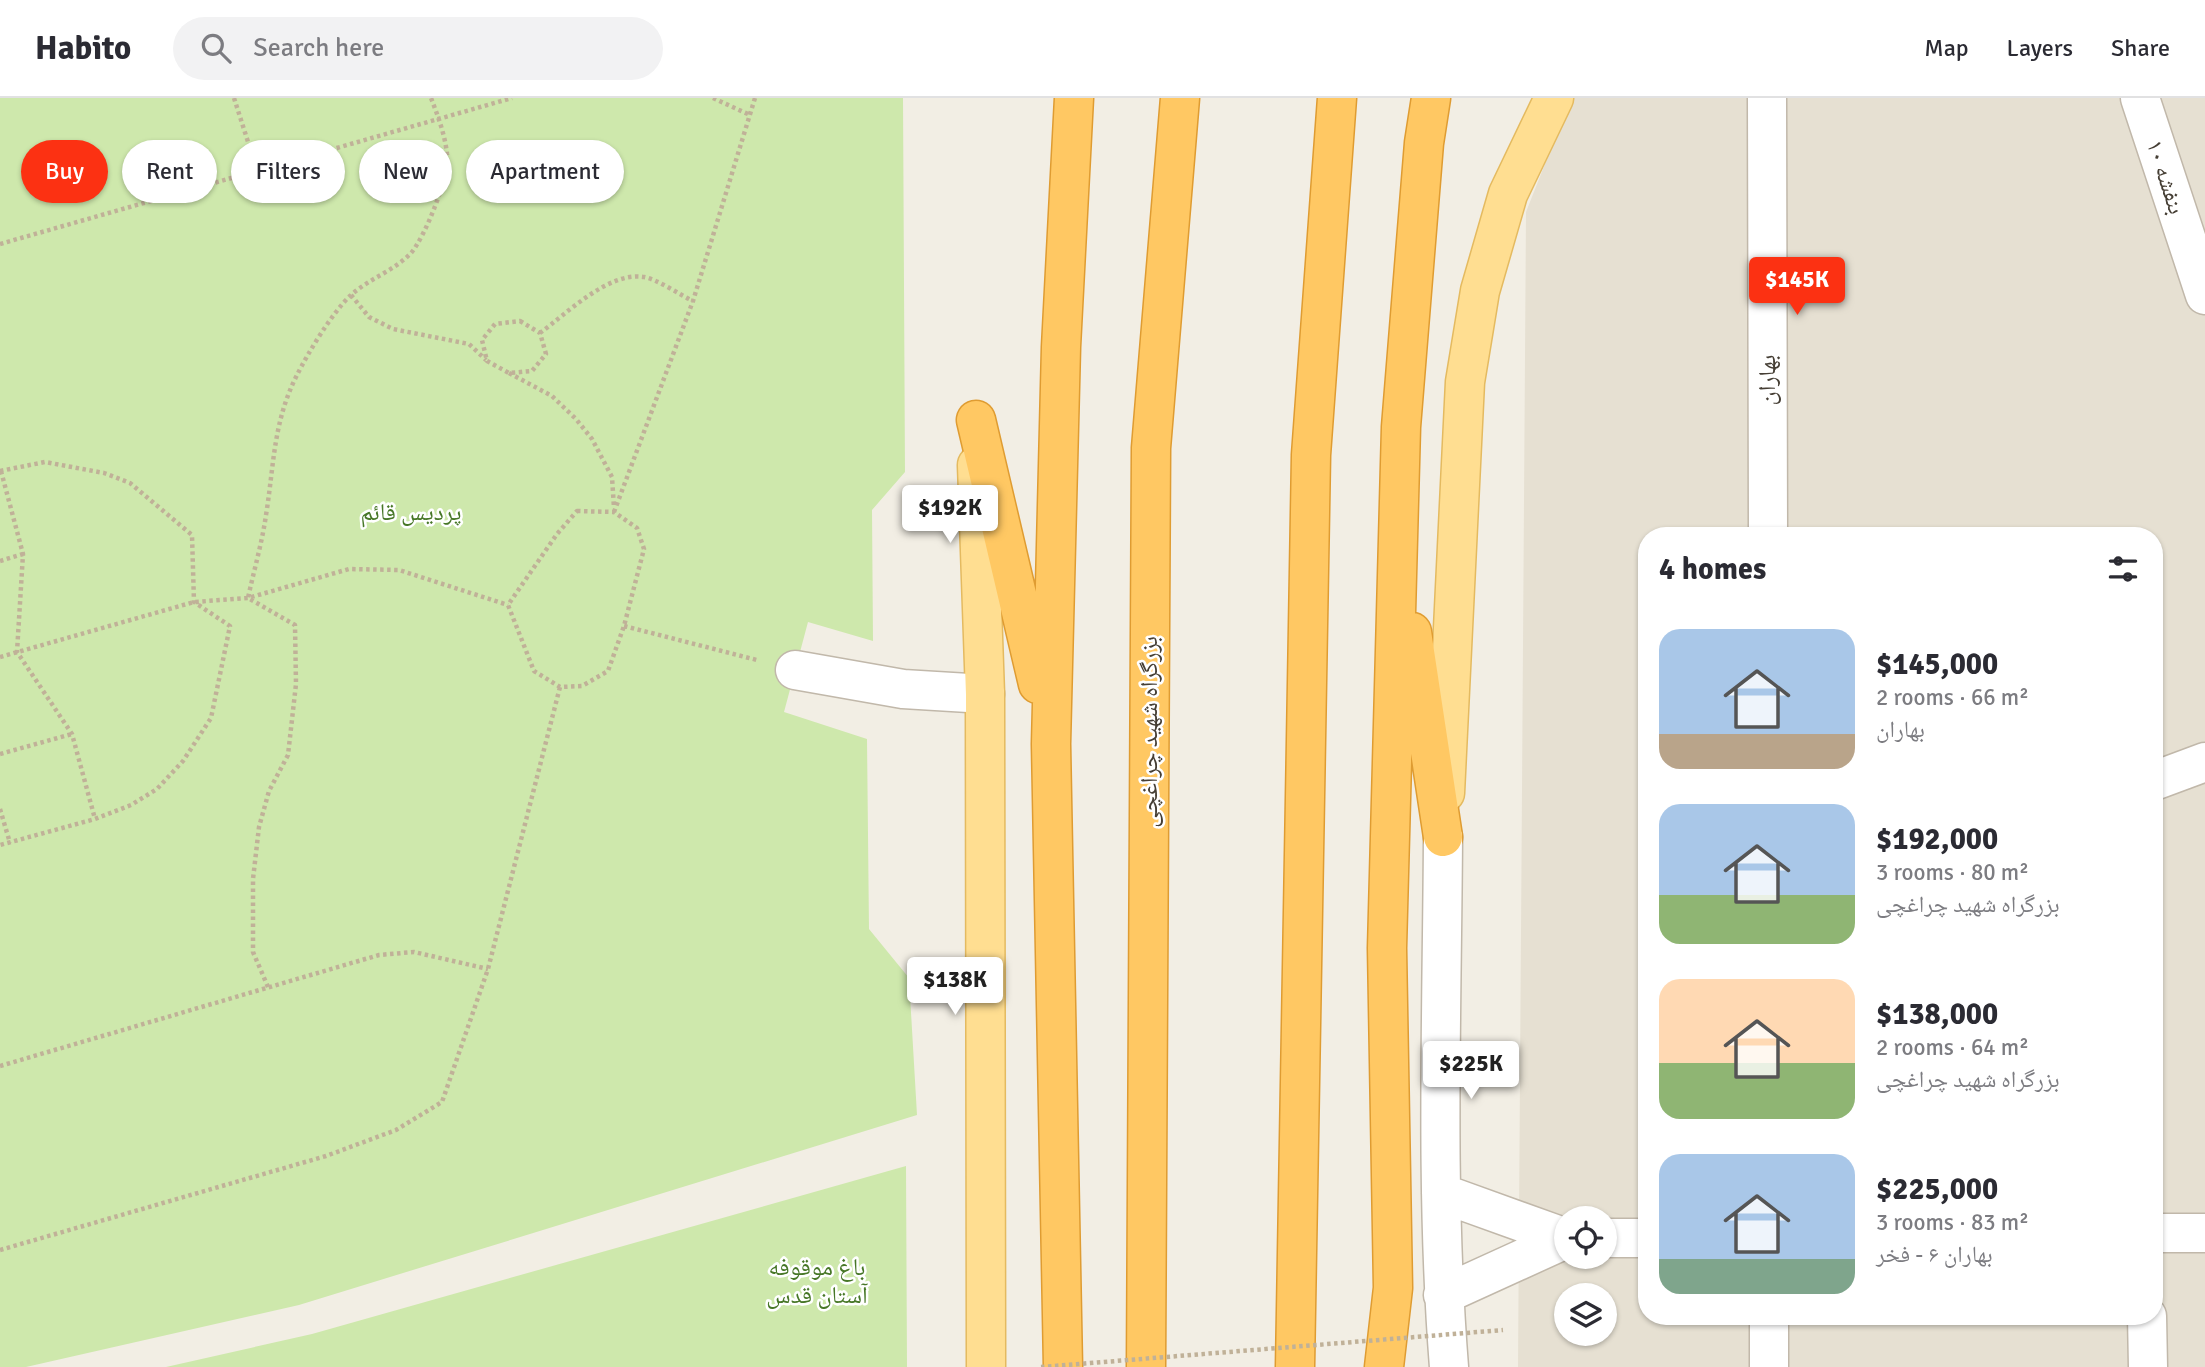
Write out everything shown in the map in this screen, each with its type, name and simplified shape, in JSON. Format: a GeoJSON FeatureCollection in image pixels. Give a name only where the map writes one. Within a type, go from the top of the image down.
{"type":"FeatureCollection","features":[{"type":"Feature","properties":{"kind":"highway"},"geometry":{"type":"LineString","coordinates":[[1063,1367],[1051,744],[1060,347],[1074,98]]}},
{"type":"Feature","properties":{"kind":"highway","name":"بزرگراه شهید چراغچی"},"geometry":{"type":"LineString","coordinates":[[1146,1367],[1150,448],[1181,98]]}},
{"type":"Feature","properties":{"kind":"highway"},"geometry":{"type":"LineString","coordinates":[[1296,1367],[1311,455],[1337,98]]}},
{"type":"Feature","properties":{"kind":"highway"},"geometry":{"type":"LineString","coordinates":[[1384,1367],[1393,1289],[1387,948],[1401,427],[1424,143],[1432,98]]}},
{"type":"Feature","properties":{"kind":"highway"},"geometry":{"type":"LineString","coordinates":[[976,421],[1015,578],[1051,744]]}},
{"type":"Feature","properties":{"kind":"highway"},"geometry":{"type":"LineString","coordinates":[[1397,533],[1443,837]]}},
{"type":"Feature","properties":{"kind":"main road"},"geometry":{"type":"LineString","coordinates":[[1443,837],[1465,382],[1480,291],[1508,194],[1554,98]]}},
{"type":"Feature","properties":{"kind":"main road"},"geometry":{"type":"LineString","coordinates":[[976,421],[984,680],[986,1367]]}},
{"type":"Feature","properties":{"kind":"street","name":"بهاران"},"geometry":{"type":"LineString","coordinates":[[1767,98],[1768,527]]}},
{"type":"Feature","properties":{"kind":"street","name":"بنفشه ۱۰"},"geometry":{"type":"LineString","coordinates":[[2140,98],[2205,295]]}},
{"type":"Feature","properties":{"kind":"street"},"geometry":{"type":"LineString","coordinates":[[795,670],[904,689],[984,680]]}},
{"type":"Feature","properties":{"kind":"street"},"geometry":{"type":"LineString","coordinates":[[2163,778],[2205,762]]}},
{"type":"Feature","properties":{"kind":"street"},"geometry":{"type":"LineString","coordinates":[[1443,837],[1441,1193],[1443,1295],[1449,1367]]}},
{"type":"Feature","properties":{"kind":"street"},"geometry":{"type":"LineString","coordinates":[[1441,1193],[1554,1235]]}},
{"type":"Feature","properties":{"kind":"street"},"geometry":{"type":"LineString","coordinates":[[2163,1233],[2205,1233]]}},
{"type":"Feature","properties":{"kind":"street"},"geometry":{"type":"LineString","coordinates":[[1617,1238],[1638,1238]]}},
{"type":"Feature","properties":{"kind":"street"},"geometry":{"type":"LineString","coordinates":[[1443,1295],[1554,1244]]}},
{"type":"Feature","properties":{"kind":"street"},"geometry":{"type":"LineString","coordinates":[[1769,1325],[1769,1367]]}},
{"type":"Feature","properties":{"kind":"street"},"geometry":{"type":"LineString","coordinates":[[2147,1325],[2148,1367]]}},
{"type":"Feature","properties":{"kind":"path"},"geometry":{"type":"LineString","coordinates":[[234,98],[247,140]]}},
{"type":"Feature","properties":{"kind":"path"},"geometry":{"type":"LineString","coordinates":[[248,598],[266,514],[272,454],[282,414],[296,376],[326,328],[351,295],[412,252],[428,223],[440,191],[448,157],[431,98]]}},
{"type":"Feature","properties":{"kind":"path"},"geometry":{"type":"LineString","coordinates":[[345,145],[512,98]]}},
{"type":"Feature","properties":{"kind":"path"},"geometry":{"type":"LineString","coordinates":[[713,98],[750,114]]}},
{"type":"Feature","properties":{"kind":"path"},"geometry":{"type":"LineString","coordinates":[[614,512],[693,301],[755,98]]}},
{"type":"Feature","properties":{"kind":"path"},"geometry":{"type":"LineString","coordinates":[[0,244],[231,177]]}},
{"type":"Feature","properties":{"kind":"path"},"geometry":{"type":"LineString","coordinates":[[540,334],[606,284],[620,278],[644,277],[693,301]]}},
{"type":"Feature","properties":{"kind":"path"},"geometry":{"type":"LineString","coordinates":[[351,295],[369,317],[393,329],[470,344],[487,361],[552,396],[592,439],[612,477],[614,512]]}},
{"type":"Feature","properties":{"kind":"path"},"geometry":{"type":"LineString","coordinates":[[487,361],[482,341],[495,324],[520,321],[540,334],[546,354],[532,371],[509,373]]}},
{"type":"Feature","properties":{"kind":"path"},"geometry":{"type":"LineString","coordinates":[[96,819],[72,734],[17,652],[23,554],[1,471],[45,462],[104,473],[131,483],[192,535],[194,601]]}},
{"type":"Feature","properties":{"kind":"path"},"geometry":{"type":"LineString","coordinates":[[577,511],[614,512],[637,528],[644,549],[624,626],[608,671],[582,686],[560,687],[534,671],[508,605],[556,534],[577,511]]}},
{"type":"Feature","properties":{"kind":"path"},"geometry":{"type":"LineString","coordinates":[[0,561],[23,554]]}},
{"type":"Feature","properties":{"kind":"path"},"geometry":{"type":"LineString","coordinates":[[0,657],[194,601],[248,598],[349,569],[399,570],[508,605]]}},
{"type":"Feature","properties":{"kind":"path"},"geometry":{"type":"LineString","coordinates":[[248,598],[295,625],[296,684],[288,755],[269,792],[259,827],[253,879],[254,951],[268,987]]}},
{"type":"Feature","properties":{"kind":"path"},"geometry":{"type":"LineString","coordinates":[[0,845],[96,819],[131,805],[157,789],[183,761],[211,718],[230,626],[194,601]]}},
{"type":"Feature","properties":{"kind":"path"},"geometry":{"type":"LineString","coordinates":[[624,626],[795,670]]}},
{"type":"Feature","properties":{"kind":"path"},"geometry":{"type":"LineString","coordinates":[[0,1250],[326,1156],[396,1130],[442,1102],[488,969],[560,687]]}},
{"type":"Feature","properties":{"kind":"path"},"geometry":{"type":"LineString","coordinates":[[0,754],[72,734]]}},
{"type":"Feature","properties":{"kind":"path"},"geometry":{"type":"LineString","coordinates":[[0,809],[10,843]]}},
{"type":"Feature","properties":{"kind":"path"},"geometry":{"type":"LineString","coordinates":[[0,1066],[379,955],[414,952],[488,969]]}},
{"type":"Feature","properties":{"kind":"path"},"geometry":{"type":"LineString","coordinates":[[1041,1367],[1503,1330]]}},
{"type":"Feature","properties":{"kind":"shaded area"},"geometry":{"type":"Polygon","coordinates":[[[1571,98],[2205,98],[2205,1367],[1518,1367],[1526,212],[1571,98]]]}},
{"type":"Feature","properties":{"kind":"green space","name":"پردیس قائم"},"geometry":{"type":"Polygon","coordinates":[[[0,98],[903,98],[905,472],[872,510],[873,641],[808,622],[784,712],[867,739],[869,929],[909,978],[917,1115],[299,1305],[26,1367],[0,1367],[0,98]]]}},
{"type":"Feature","properties":{"kind":"green space","name":"باغ موقوفه آستان قدس"},"geometry":{"type":"Polygon","coordinates":[[[906,1166],[907,1367],[166,1367],[312,1334],[906,1166]]]}}]}
